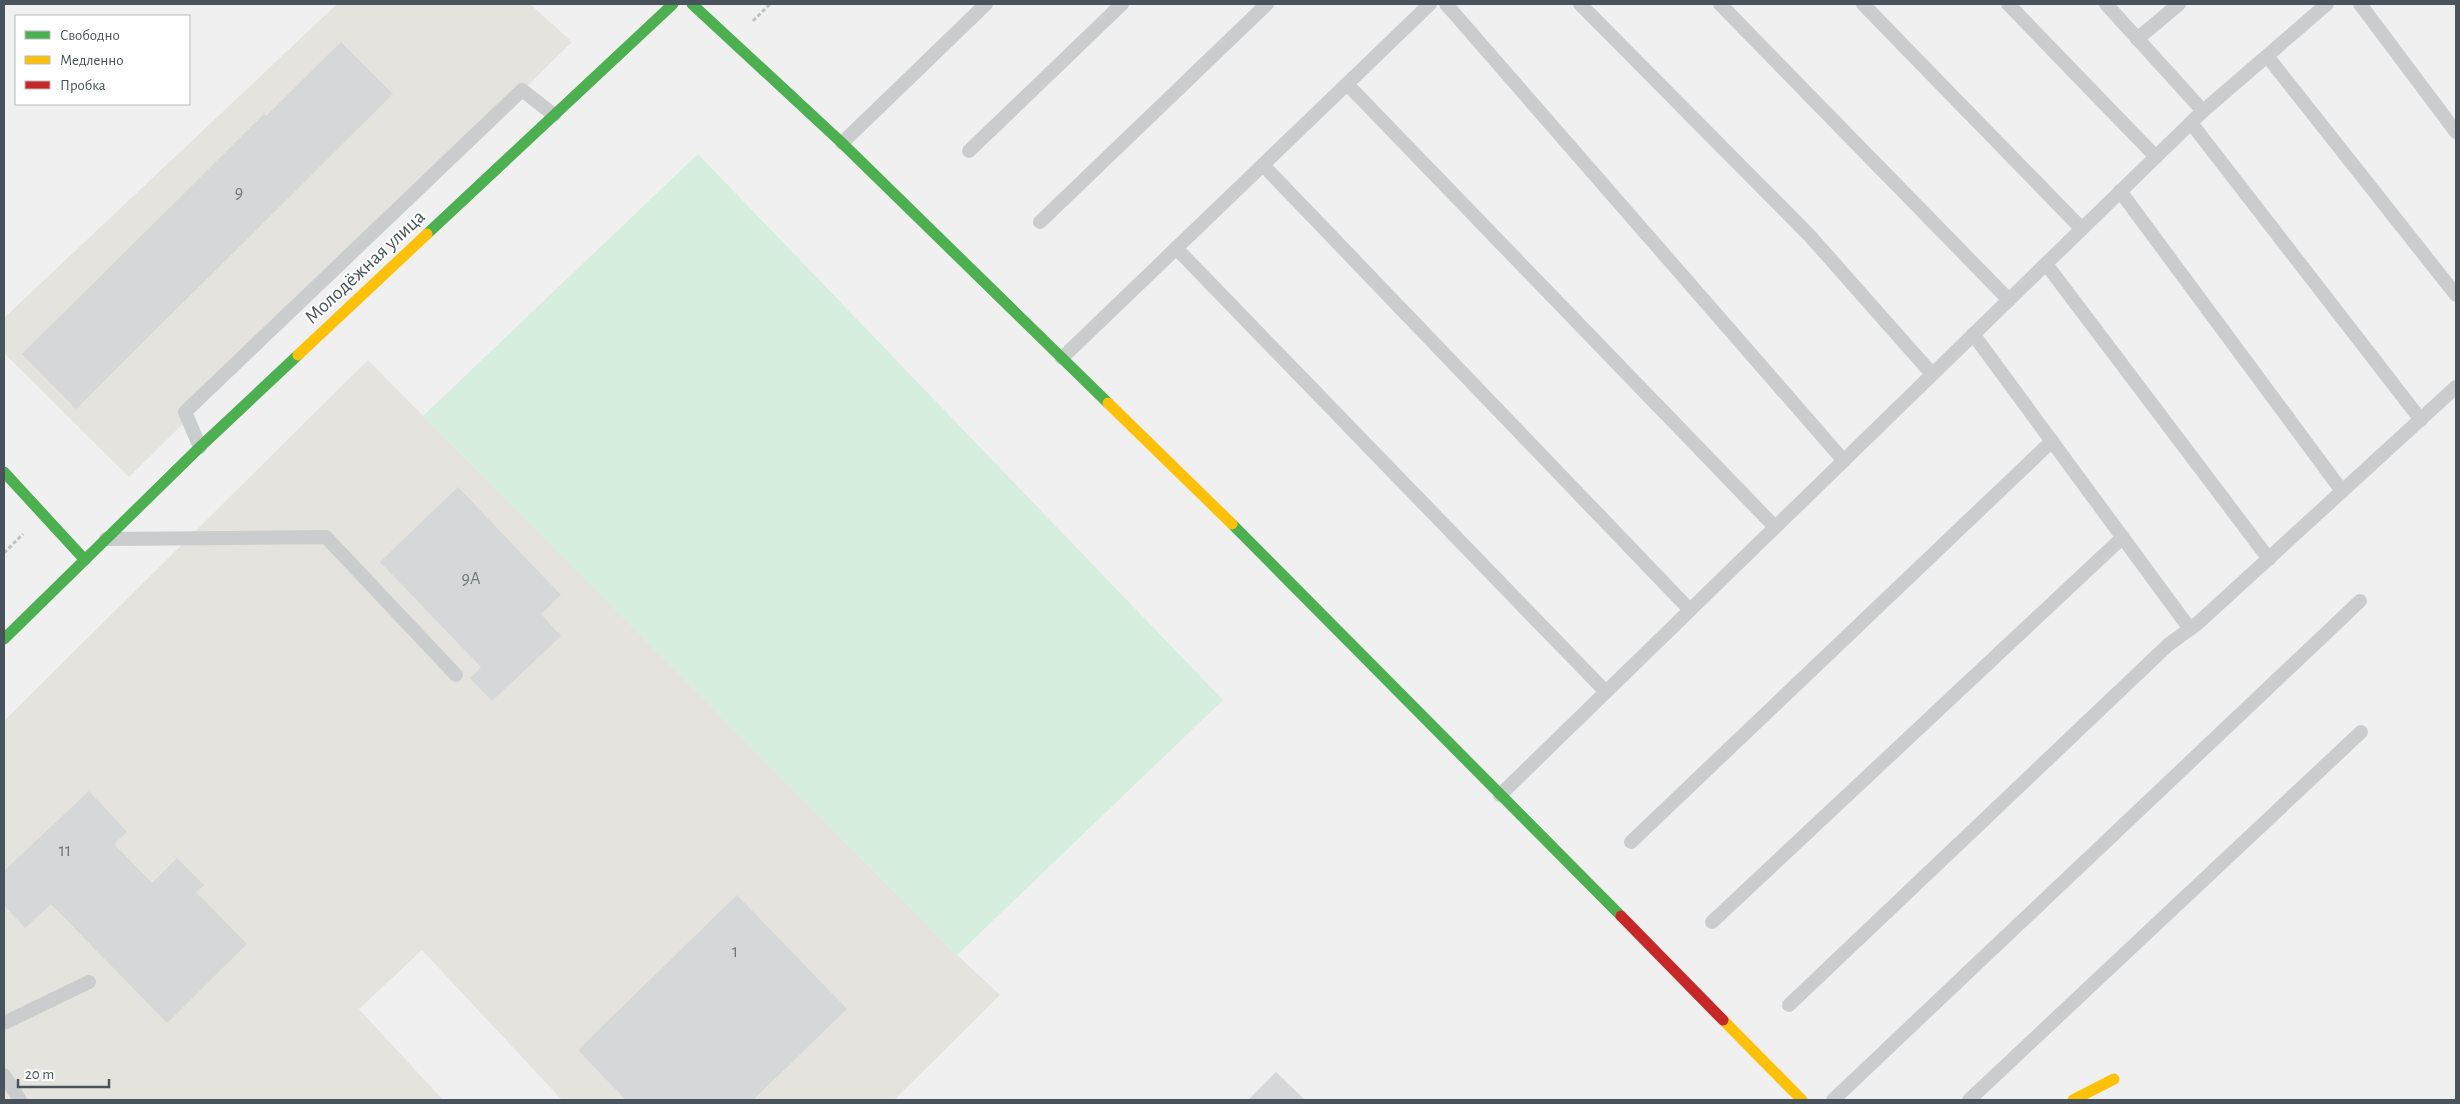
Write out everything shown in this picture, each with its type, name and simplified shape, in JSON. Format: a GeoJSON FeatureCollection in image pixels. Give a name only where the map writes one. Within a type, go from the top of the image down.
{"type":"FeatureCollection","features":[{"type":"Feature","properties":{"kind":"street","name":"Молодёжная улица"},"geometry":{"type":"LineString","coordinates":[[4,639],[200,447],[673,4]]}},
{"type":"Feature","properties":{"kind":"street"},"geometry":{"type":"LineString","coordinates":[[692,4],[842,143],[1271,562],[1802,1100]]}},
{"type":"Feature","properties":{"kind":"street"},"geometry":{"type":"LineString","coordinates":[[4,472],[85,560]]}},
{"type":"Feature","properties":{"kind":"street"},"geometry":{"type":"LineString","coordinates":[[2073,1100],[2114,1079]]}},
{"type":"Feature","properties":{"kind":"lane"},"geometry":{"type":"LineString","coordinates":[[842,143],[986,4]]}},
{"type":"Feature","properties":{"kind":"lane"},"geometry":{"type":"LineString","coordinates":[[969,151],[1122,4]]}},
{"type":"Feature","properties":{"kind":"lane"},"geometry":{"type":"LineString","coordinates":[[1040,222],[1267,4]]}},
{"type":"Feature","properties":{"kind":"lane"},"geometry":{"type":"LineString","coordinates":[[1062,358],[1430,4]]}},
{"type":"Feature","properties":{"kind":"lane"},"geometry":{"type":"LineString","coordinates":[[1446,4],[1844,461]]}},
{"type":"Feature","properties":{"kind":"lane"},"geometry":{"type":"LineString","coordinates":[[1580,4],[1810,236],[1932,374]]}},
{"type":"Feature","properties":{"kind":"lane"},"geometry":{"type":"LineString","coordinates":[[1720,4],[2009,300]]}},
{"type":"Feature","properties":{"kind":"lane"},"geometry":{"type":"LineString","coordinates":[[1863,4],[2082,228]]}},
{"type":"Feature","properties":{"kind":"lane"},"geometry":{"type":"LineString","coordinates":[[2008,4],[2156,157]]}},
{"type":"Feature","properties":{"kind":"lane"},"geometry":{"type":"LineString","coordinates":[[2106,4],[2203,111]]}},
{"type":"Feature","properties":{"kind":"lane"},"geometry":{"type":"LineString","coordinates":[[2137,39],[2179,4]]}},
{"type":"Feature","properties":{"kind":"lane"},"geometry":{"type":"LineString","coordinates":[[1500,795],[2203,111],[2328,4]]}},
{"type":"Feature","properties":{"kind":"lane"},"geometry":{"type":"LineString","coordinates":[[2360,4],[2456,132]]}},
{"type":"Feature","properties":{"kind":"lane"},"geometry":{"type":"LineString","coordinates":[[2267,56],[2456,295]]}},
{"type":"Feature","properties":{"kind":"lane"},"geometry":{"type":"LineString","coordinates":[[1346,84],[1775,527]]}},
{"type":"Feature","properties":{"kind":"lane"},"geometry":{"type":"LineString","coordinates":[[200,447],[185,412],[522,90],[554,115]]}},
{"type":"Feature","properties":{"kind":"lane"},"geometry":{"type":"LineString","coordinates":[[2191,123],[2420,420]]}},
{"type":"Feature","properties":{"kind":"lane"},"geometry":{"type":"LineString","coordinates":[[1263,165],[1690,610]]}},
{"type":"Feature","properties":{"kind":"lane"},"geometry":{"type":"LineString","coordinates":[[2120,192],[2342,491]]}},
{"type":"Feature","properties":{"kind":"lane"},"geometry":{"type":"LineString","coordinates":[[1176,248],[1606,692]]}},
{"type":"Feature","properties":{"kind":"lane"},"geometry":{"type":"LineString","coordinates":[[2046,264],[2269,559]]}},
{"type":"Feature","properties":{"kind":"lane"},"geometry":{"type":"LineString","coordinates":[[1973,334],[2190,629]]}},
{"type":"Feature","properties":{"kind":"lane"},"geometry":{"type":"LineString","coordinates":[[1789,1005],[2161,652],[2269,559],[2456,387]]}},
{"type":"Feature","properties":{"kind":"lane"},"geometry":{"type":"LineString","coordinates":[[1631,842],[2052,441]]}},
{"type":"Feature","properties":{"kind":"lane"},"geometry":{"type":"LineString","coordinates":[[105,540],[326,537],[456,675]]}},
{"type":"Feature","properties":{"kind":"lane"},"geometry":{"type":"LineString","coordinates":[[1712,922],[2123,537]]}},
{"type":"Feature","properties":{"kind":"lane"},"geometry":{"type":"LineString","coordinates":[[1833,1100],[2360,601]]}},
{"type":"Feature","properties":{"kind":"lane"},"geometry":{"type":"LineString","coordinates":[[1970,1100],[2361,732]]}},
{"type":"Feature","properties":{"kind":"lane"},"geometry":{"type":"LineString","coordinates":[[4,1023],[89,982]]}},
{"type":"Feature","properties":{"kind":"lane"},"geometry":{"type":"LineString","coordinates":[[4,1075],[20,1100]]}},
{"type":"Feature","properties":{"kind":"shaded area"},"geometry":{"type":"Polygon","coordinates":[[[337,4],[530,4],[572,42],[129,477],[4,353],[4,318],[337,4]]]}},
{"type":"Feature","properties":{"kind":"shaded area"},"geometry":{"type":"Polygon","coordinates":[[[368,360],[957,955],[1000,995],[894,1100],[562,1100],[422,950],[359,1009],[443,1100],[4,1100],[4,721],[368,360]]]}},
{"type":"Feature","properties":{"kind":"green space"},"geometry":{"type":"Polygon","coordinates":[[[698,154],[1223,700],[957,955],[423,416],[698,154]]]}},
{"type":"Feature","properties":{"kind":"building"},"geometry":{"type":"Polygon","coordinates":[[[341,42],[393,94],[76,409],[22,354],[264,114],[266,116],[341,42]]]}},
{"type":"Feature","properties":{"kind":"building"},"geometry":{"type":"Polygon","coordinates":[[[458,487],[561,595],[541,614],[561,636],[492,701],[470,678],[481,667],[380,562],[458,487]]]}},
{"type":"Feature","properties":{"kind":"building"},"geometry":{"type":"Polygon","coordinates":[[[89,791],[127,832],[114,844],[152,883],[177,858],[204,885],[196,892],[247,944],[167,1023],[51,904],[25,928],[4,905],[4,871],[89,791]]]}},
{"type":"Feature","properties":{"kind":"building"},"geometry":{"type":"Polygon","coordinates":[[[737,895],[847,1009],[753,1100],[626,1100],[578,1050],[737,895]]]}},
{"type":"Feature","properties":{"kind":"building"},"geometry":{"type":"Polygon","coordinates":[[[1276,1072],[1305,1100],[1248,1100],[1276,1072]]]}},
{"type":"Feature","properties":{"kind":"traffic: fast"},"geometry":{"type":"LineString","coordinates":[[427,234],[673,4]]}},
{"type":"Feature","properties":{"kind":"traffic: fast"},"geometry":{"type":"LineString","coordinates":[[692,4],[842,143],[1108,403]]}},
{"type":"Feature","properties":{"kind":"traffic: fast"},"geometry":{"type":"LineString","coordinates":[[4,639],[200,447],[298,355]]}},
{"type":"Feature","properties":{"kind":"traffic: fast"},"geometry":{"type":"LineString","coordinates":[[4,472],[85,560]]}},
{"type":"Feature","properties":{"kind":"traffic: fast"},"geometry":{"type":"LineString","coordinates":[[1232,524],[1621,916]]}},
{"type":"Feature","properties":{"kind":"traffic: slow"},"geometry":{"type":"LineString","coordinates":[[298,355],[427,234]]}},
{"type":"Feature","properties":{"kind":"traffic: slow"},"geometry":{"type":"LineString","coordinates":[[1108,403],[1232,524]]}},
{"type":"Feature","properties":{"kind":"traffic: slow"},"geometry":{"type":"LineString","coordinates":[[1723,1020],[1802,1100]]}},
{"type":"Feature","properties":{"kind":"traffic: slow"},"geometry":{"type":"LineString","coordinates":[[2073,1100],[2114,1079]]}},
{"type":"Feature","properties":{"kind":"traffic: jam"},"geometry":{"type":"LineString","coordinates":[[1621,916],[1723,1020]]}}]}
